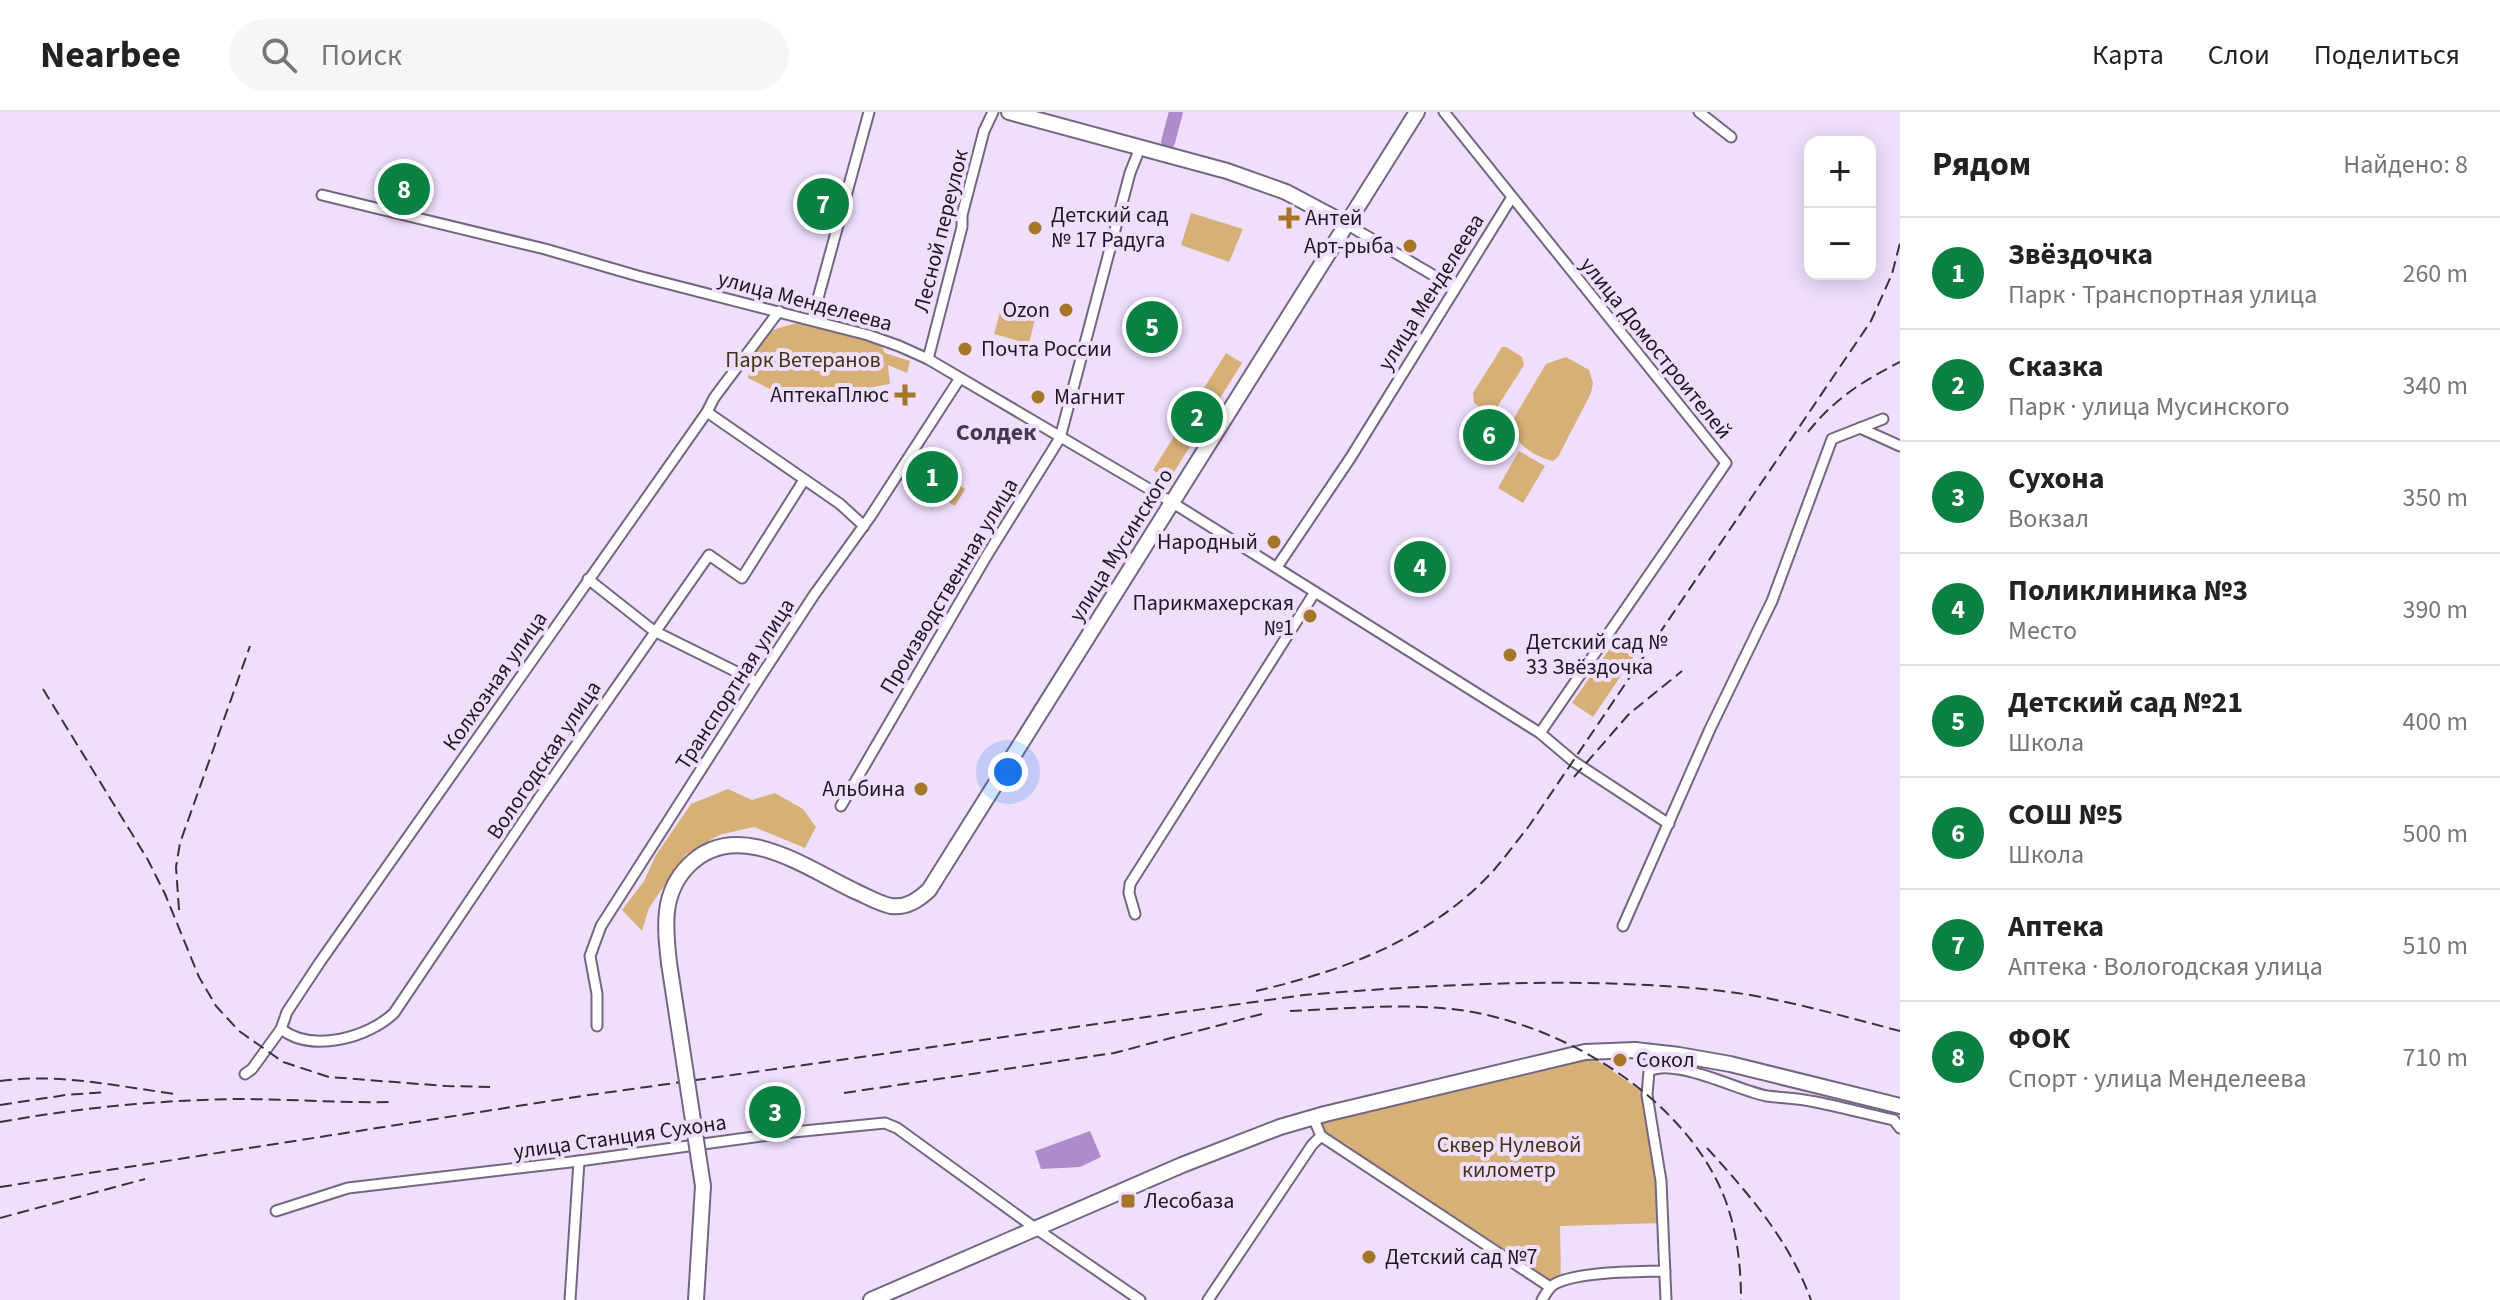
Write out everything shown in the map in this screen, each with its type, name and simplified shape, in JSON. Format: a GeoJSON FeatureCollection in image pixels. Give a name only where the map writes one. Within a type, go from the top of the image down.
{"type":"FeatureCollection","features":[{"type":"Feature","properties":{"kind":"street"},"geometry":{"type":"LineString","coordinates":[[812,320],[869,112]]}},
{"type":"Feature","properties":{"kind":"street","name":"Лесной переулок"},"geometry":{"type":"LineString","coordinates":[[928,359],[984,131],[993,112]]}},
{"type":"Feature","properties":{"kind":"street"},"geometry":{"type":"LineString","coordinates":[[1009,112],[1227,171],[1286,192],[1455,288]]}},
{"type":"Feature","properties":{"kind":"street","name":"улица Мусинского"},"geometry":{"type":"LineString","coordinates":[[696,1300],[703,1186],[665,924],[668,899],[680,875],[696,859],[719,847],[741,845],[764,849],[792,860],[871,899],[894,906],[908,905],[918,900],[938,879],[1417,112]]}},
{"type":"Feature","properties":{"kind":"street","name":"улица Домостроителей"},"geometry":{"type":"LineString","coordinates":[[1444,112],[1726,463],[1540,733]]}},
{"type":"Feature","properties":{"kind":"street"},"geometry":{"type":"LineString","coordinates":[[1699,112],[1731,137]]}},
{"type":"Feature","properties":{"kind":"street","name":"Производственная улица"},"geometry":{"type":"LineString","coordinates":[[841,806],[969,586],[1060,438],[1130,173],[1140,148]]}},
{"type":"Feature","properties":{"kind":"street","name":"улица Менделеева"},"geometry":{"type":"LineString","coordinates":[[322,195],[545,249],[868,335],[928,359],[1277,567],[1540,733],[1573,761],[1669,824]]}},
{"type":"Feature","properties":{"kind":"street","name":"улица Менделеева"},"geometry":{"type":"LineString","coordinates":[[1277,567],[1351,457],[1512,197]]}},
{"type":"Feature","properties":{"kind":"street","name":"Колхозная улица"},"geometry":{"type":"LineString","coordinates":[[245,1074],[281,1029],[287,1012],[320,962],[714,398],[779,311]]}},
{"type":"Feature","properties":{"kind":"street","name":"Транспортная улица"},"geometry":{"type":"LineString","coordinates":[[597,1026],[597,994],[590,956],[601,926],[757,682],[960,378]]}},
{"type":"Feature","properties":{"kind":"street"},"geometry":{"type":"LineString","coordinates":[[707,412],[840,504],[864,526]]}},
{"type":"Feature","properties":{"kind":"street"},"geometry":{"type":"LineString","coordinates":[[1623,926],[1710,729],[1772,601],[1832,439],[1883,419]]}},
{"type":"Feature","properties":{"kind":"street"},"geometry":{"type":"LineString","coordinates":[[1860,428],[1900,446]]}},
{"type":"Feature","properties":{"kind":"street","name":"Вологодская улица"},"geometry":{"type":"LineString","coordinates":[[281,1029],[299,1039],[345,1038],[381,1024],[394,1013],[709,555],[742,578],[804,480]]}},
{"type":"Feature","properties":{"kind":"street"},"geometry":{"type":"LineString","coordinates":[[588,579],[654,631],[757,682]]}},
{"type":"Feature","properties":{"kind":"street"},"geometry":{"type":"LineString","coordinates":[[1135,914],[1129,893],[1130,884],[1315,592]]}},
{"type":"Feature","properties":{"kind":"street"},"geometry":{"type":"LineString","coordinates":[[871,1300],[1182,1165],[1313,1117],[1585,1052],[1658,1052],[1730,1064],[1900,1106]]}},
{"type":"Feature","properties":{"kind":"street"},"geometry":{"type":"LineString","coordinates":[[1666,1300],[1661,1181],[1647,1095],[1649,1071],[1660,1067],[1672,1068],[1764,1095],[1808,1100],[1894,1120],[1900,1128]]}},
{"type":"Feature","properties":{"kind":"street"},"geometry":{"type":"LineString","coordinates":[[1313,1117],[1321,1136],[1550,1287]]}},
{"type":"Feature","properties":{"kind":"street","name":"улица Станция Сухона"},"geometry":{"type":"LineString","coordinates":[[276,1211],[348,1188],[885,1123],[897,1128],[1140,1300]]}},
{"type":"Feature","properties":{"kind":"street"},"geometry":{"type":"LineString","coordinates":[[1208,1300],[1321,1136]]}},
{"type":"Feature","properties":{"kind":"street"},"geometry":{"type":"LineString","coordinates":[[570,1300],[579,1161]]}},
{"type":"Feature","properties":{"kind":"street"},"geometry":{"type":"LineString","coordinates":[[1542,1300],[1550,1287],[1561,1282],[1602,1274],[1665,1271]]}},
{"type":"Feature","properties":{"kind":"green space"},"geometry":{"type":"Polygon","coordinates":[[[1191,213],[1243,229],[1229,262],[1181,245],[1191,213]]]}},
{"type":"Feature","properties":{"kind":"green space"},"geometry":{"type":"Polygon","coordinates":[[[1002,305],[1036,314],[1029,344],[994,334],[1002,305]]]}},
{"type":"Feature","properties":{"kind":"green space","name":"Парк Ветеранов"},"geometry":{"type":"Polygon","coordinates":[[[802,322],[879,342],[885,353],[910,361],[907,373],[888,365],[890,384],[788,402],[776,392],[748,378],[754,351],[762,337],[776,329],[802,322]]]}},
{"type":"Feature","properties":{"kind":"green space"},"geometry":{"type":"Polygon","coordinates":[[[1502,347],[1522,357],[1524,365],[1496,409],[1488,412],[1474,403],[1473,393],[1502,347]]]}},
{"type":"Feature","properties":{"kind":"green space"},"geometry":{"type":"Polygon","coordinates":[[[1226,353],[1242,363],[1169,480],[1153,470],[1226,353]]]}},
{"type":"Feature","properties":{"kind":"green space"},"geometry":{"type":"Polygon","coordinates":[[[1566,357],[1589,370],[1593,383],[1591,393],[1558,457],[1553,461],[1520,443],[1511,423],[1546,364],[1566,357]]]}},
{"type":"Feature","properties":{"kind":"green space"},"geometry":{"type":"Polygon","coordinates":[[[1519,451],[1545,466],[1523,503],[1498,488],[1519,451]]]}},
{"type":"Feature","properties":{"kind":"green space"},"geometry":{"type":"Polygon","coordinates":[[[925,465],[965,489],[955,506],[929,491],[923,500],[909,491],[925,465]]]}},
{"type":"Feature","properties":{"kind":"green space"},"geometry":{"type":"Polygon","coordinates":[[[1619,635],[1639,649],[1593,717],[1572,703],[1619,635]]]}},
{"type":"Feature","properties":{"kind":"green space"},"geometry":{"type":"Polygon","coordinates":[[[728,789],[752,800],[775,793],[803,809],[816,827],[805,848],[754,827],[719,835],[686,854],[649,908],[642,931],[622,910],[644,881],[656,855],[691,804],[728,789]]]}},
{"type":"Feature","properties":{"kind":"green space","name":"Сквер Нулевой километр"},"geometry":{"type":"Polygon","coordinates":[[[1585,1052],[1647,1095],[1663,1223],[1560,1226],[1561,1282],[1550,1287],[1321,1136],[1313,1117],[1585,1052]]]}},
{"type":"Feature","properties":{"kind":"shaded area"},"geometry":{"type":"Polygon","coordinates":[[[1090,1131],[1101,1157],[1080,1167],[1041,1169],[1035,1151],[1090,1131]]]}},
{"type":"Feature","properties":{"kind":"waterway"},"geometry":{"type":"LineString","coordinates":[[1168,142],[1176,112]]}},
{"type":"Feature","properties":{"kind":"railway"},"geometry":{"type":"LineString","coordinates":[[1256,991],[1354,962],[1415,933],[1470,894],[1494,870],[1529,826],[1871,321],[1892,274],[1900,243]]}},
{"type":"Feature","properties":{"kind":"railway"},"geometry":{"type":"LineString","coordinates":[[1808,432],[1850,392],[1900,362]]}},
{"type":"Feature","properties":{"kind":"railway"},"geometry":{"type":"LineString","coordinates":[[179,910],[176,867],[180,843],[250,646]]}},
{"type":"Feature","properties":{"kind":"railway"},"geometry":{"type":"LineString","coordinates":[[1574,777],[1629,714],[1682,671]]}},
{"type":"Feature","properties":{"kind":"railway"},"geometry":{"type":"LineString","coordinates":[[43,689],[148,860],[199,977],[216,1006],[239,1031],[283,1062],[329,1077],[490,1087]]}},
{"type":"Feature","properties":{"kind":"railway"},"geometry":{"type":"LineString","coordinates":[[0,1187],[582,1096],[1304,995],[1513,983],[1671,986],[1767,998],[1900,1031]]}},
{"type":"Feature","properties":{"kind":"railway"},"geometry":{"type":"LineString","coordinates":[[1290,1011],[1403,1006],[1483,1014],[1526,1026],[1568,1044],[1609,1067],[1646,1094],[1679,1126],[1706,1161],[1725,1199],[1733,1224],[1741,1300]]}},
{"type":"Feature","properties":{"kind":"railway"},"geometry":{"type":"LineString","coordinates":[[844,1093],[1114,1053],[1262,1014]]}},
{"type":"Feature","properties":{"kind":"railway"},"geometry":{"type":"LineString","coordinates":[[0,1081],[66,1079],[175,1094]]}},
{"type":"Feature","properties":{"kind":"railway"},"geometry":{"type":"LineString","coordinates":[[0,1105],[107,1092]]}},
{"type":"Feature","properties":{"kind":"railway"},"geometry":{"type":"LineString","coordinates":[[0,1122],[89,1109],[178,1101],[391,1102]]}},
{"type":"Feature","properties":{"kind":"railway"},"geometry":{"type":"LineString","coordinates":[[1707,1148],[1753,1200],[1780,1238],[1811,1300]]}},
{"type":"Feature","properties":{"kind":"railway"},"geometry":{"type":"LineString","coordinates":[[0,1218],[145,1179]]}},
{"type":"Feature","properties":{"kind":"place","name":"ФОК"},"geometry":{"type":"Point","coordinates":[404,189]}},
{"type":"Feature","properties":{"kind":"place","name":"Аптека"},"geometry":{"type":"Point","coordinates":[823,204]}},
{"type":"Feature","properties":{"kind":"place","name":"Антей"},"geometry":{"type":"Point","coordinates":[1289,218]}},
{"type":"Feature","properties":{"kind":"place","name":"Детский сад № 17 Радуга"},"geometry":{"type":"Point","coordinates":[1035,228]}},
{"type":"Feature","properties":{"kind":"place","name":"Арт-рыба"},"geometry":{"type":"Point","coordinates":[1410,246]}},
{"type":"Feature","properties":{"kind":"place","name":"Ozon"},"geometry":{"type":"Point","coordinates":[1066,310]}},
{"type":"Feature","properties":{"kind":"place","name":"Детский сад №21"},"geometry":{"type":"Point","coordinates":[1152,327]}},
{"type":"Feature","properties":{"kind":"place","name":"Почта России"},"geometry":{"type":"Point","coordinates":[965,349]}},
{"type":"Feature","properties":{"kind":"place","name":"АптекаПлюс"},"geometry":{"type":"Point","coordinates":[905,395]}},
{"type":"Feature","properties":{"kind":"place","name":"Магнит"},"geometry":{"type":"Point","coordinates":[1038,397]}},
{"type":"Feature","properties":{"kind":"place","name":"Сказка"},"geometry":{"type":"Point","coordinates":[1197,417]}},
{"type":"Feature","properties":{"kind":"place","name":"СОШ №5"},"geometry":{"type":"Point","coordinates":[1489,435]}},
{"type":"Feature","properties":{"kind":"place","name":"Звёздочка"},"geometry":{"type":"Point","coordinates":[932,477]}},
{"type":"Feature","properties":{"kind":"place","name":"Народный"},"geometry":{"type":"Point","coordinates":[1274,542]}},
{"type":"Feature","properties":{"kind":"place","name":"Поликлиника №3"},"geometry":{"type":"Point","coordinates":[1420,567]}},
{"type":"Feature","properties":{"kind":"place","name":"Парикмахерская №1"},"geometry":{"type":"Point","coordinates":[1310,616]}},
{"type":"Feature","properties":{"kind":"place","name":"Детский сад № 33 Звёздочка"},"geometry":{"type":"Point","coordinates":[1510,655]}},
{"type":"Feature","properties":{"kind":"place","name":"Альбина"},"geometry":{"type":"Point","coordinates":[921,789]}},
{"type":"Feature","properties":{"kind":"place","name":"Сокол"},"geometry":{"type":"Point","coordinates":[1620,1060]}},
{"type":"Feature","properties":{"kind":"place","name":"Сухона"},"geometry":{"type":"Point","coordinates":[775,1112]}},
{"type":"Feature","properties":{"kind":"place","name":"Лесобаза"},"geometry":{"type":"Point","coordinates":[1128,1201]}},
{"type":"Feature","properties":{"kind":"place","name":"Детский сад №7"},"geometry":{"type":"Point","coordinates":[1369,1257]}},
{"type":"Feature","properties":{"kind":"district","name":"Солдек"},"geometry":{"type":"Point","coordinates":[996,432]}}]}
